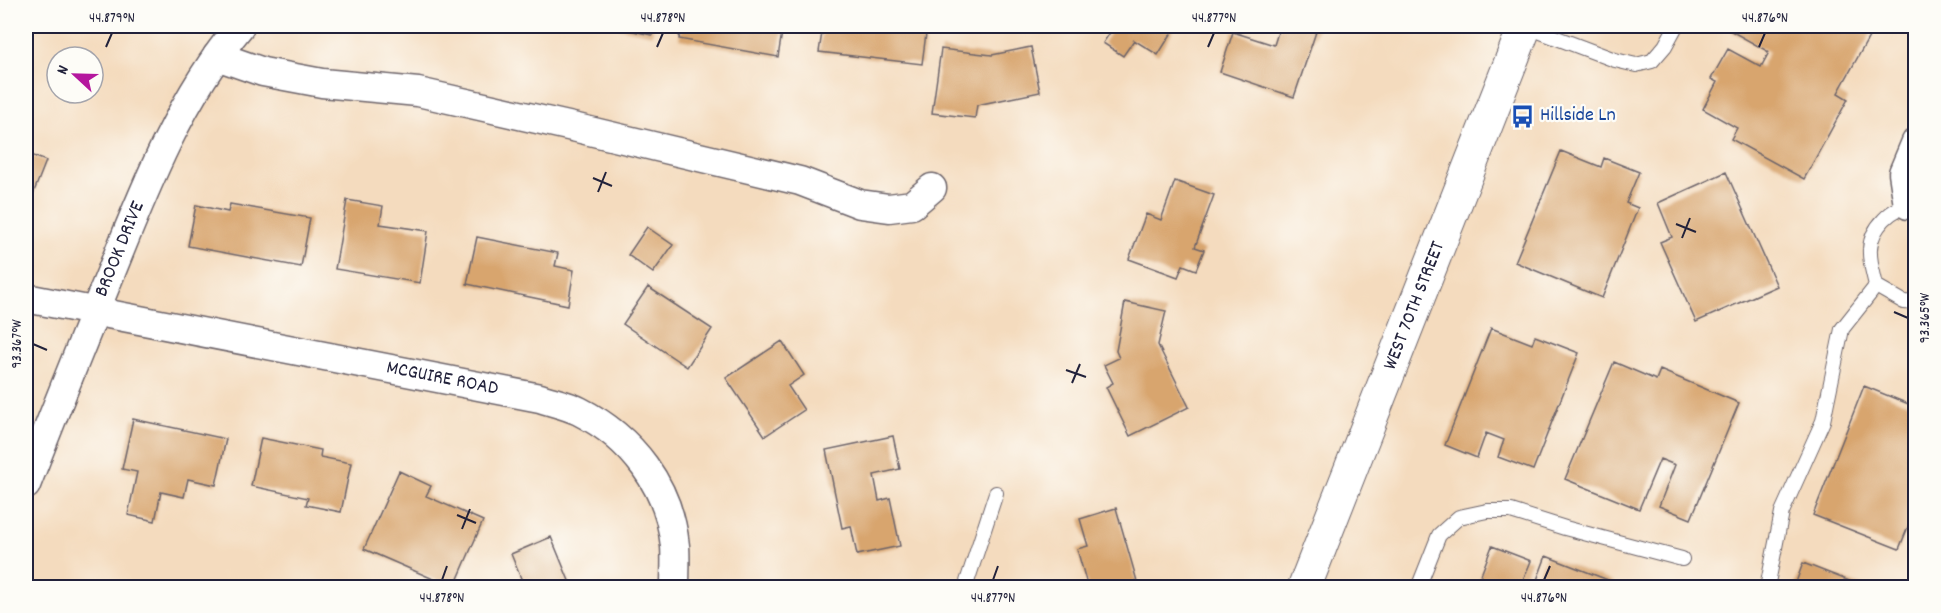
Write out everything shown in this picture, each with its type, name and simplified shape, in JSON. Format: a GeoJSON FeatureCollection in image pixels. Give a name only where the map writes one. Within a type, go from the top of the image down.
{"type":"FeatureCollection","features":[{"type":"Feature","properties":{"kind":"street","name":"BROOK DRIVE"},"geometry":{"type":"LineString","coordinates":[[26,485],[142,195],[181,113],[217,56],[240,26]]}},
{"type":"Feature","properties":{"kind":"street","name":"WEST 70TH STREET"},"geometry":{"type":"LineString","coordinates":[[1304,588],[1525,26]]}},
{"type":"Feature","properties":{"kind":"street"},"geometry":{"type":"LineString","coordinates":[[217,56],[263,72],[322,83],[418,92],[588,130],[800,181],[860,204],[889,208],[912,205],[933,188]]}},
{"type":"Feature","properties":{"kind":"street"},"geometry":{"type":"LineString","coordinates":[[1912,205],[1903,173],[1916,142]]}},
{"type":"Feature","properties":{"kind":"street","name":"MCGUIRE ROAD"},"geometry":{"type":"LineString","coordinates":[[26,298],[540,398],[578,411],[615,435],[645,464],[665,503],[675,545],[675,588]]}},
{"type":"Feature","properties":{"kind":"lane"},"geometry":{"type":"LineString","coordinates":[[1525,26],[1615,60],[1636,65],[1652,61],[1665,46],[1676,26]]}},
{"type":"Feature","properties":{"kind":"lane"},"geometry":{"type":"LineString","coordinates":[[1767,588],[1782,512],[1822,421],[1842,329],[1876,286],[1870,249],[1875,232],[1883,220],[1897,209],[1912,205]]}},
{"type":"Feature","properties":{"kind":"lane"},"geometry":{"type":"LineString","coordinates":[[1876,286],[1904,302],[1916,303]]}},
{"type":"Feature","properties":{"kind":"lane"},"geometry":{"type":"LineString","coordinates":[[965,588],[996,493]]}},
{"type":"Feature","properties":{"kind":"lane"},"geometry":{"type":"LineString","coordinates":[[1418,588],[1439,535],[1459,517],[1486,511],[1511,511],[1682,559]]}},
{"type":"Feature","properties":{"kind":"building"},"geometry":{"type":"Polygon","coordinates":[[[610,26],[654,26],[652,35],[610,26]]]}},
{"type":"Feature","properties":{"kind":"building"},"geometry":{"type":"Polygon","coordinates":[[[681,26],[783,26],[778,57],[679,39],[681,26]]]}},
{"type":"Feature","properties":{"kind":"building"},"geometry":{"type":"Polygon","coordinates":[[[823,26],[927,26],[922,64],[819,52],[823,26]]]}},
{"type":"Feature","properties":{"kind":"building"},"geometry":{"type":"Polygon","coordinates":[[[1110,26],[1176,26],[1158,55],[1134,40],[1123,56],[1103,43],[1113,28],[1110,26]]]}},
{"type":"Feature","properties":{"kind":"building"},"geometry":{"type":"Polygon","coordinates":[[[1280,26],[1318,26],[1294,97],[1220,72],[1233,32],[1274,45],[1280,26]]]}},
{"type":"Feature","properties":{"kind":"building"},"geometry":{"type":"Polygon","coordinates":[[[1733,26],[1875,26],[1838,93],[1848,99],[1804,179],[1731,139],[1737,128],[1703,109],[1717,82],[1711,79],[1728,49],[1761,67],[1769,52],[1731,31],[1733,26]]]}},
{"type":"Feature","properties":{"kind":"building"},"geometry":{"type":"Polygon","coordinates":[[[1031,47],[1040,92],[977,105],[975,118],[932,113],[941,49],[992,55],[1031,47]]]}},
{"type":"Feature","properties":{"kind":"building"},"geometry":{"type":"Polygon","coordinates":[[[1561,151],[1601,167],[1604,158],[1639,172],[1626,203],[1638,208],[1602,298],[1515,262],[1561,151]]]}},
{"type":"Feature","properties":{"kind":"building"},"geometry":{"type":"Polygon","coordinates":[[[26,153],[46,161],[26,212],[26,153]]]}},
{"type":"Feature","properties":{"kind":"building"},"geometry":{"type":"Polygon","coordinates":[[[1726,172],[1777,286],[1696,322],[1660,242],[1672,237],[1658,203],[1726,172]]]}},
{"type":"Feature","properties":{"kind":"building"},"geometry":{"type":"Polygon","coordinates":[[[1175,181],[1214,195],[1195,247],[1204,250],[1196,270],[1183,265],[1178,277],[1129,259],[1146,214],[1161,220],[1175,181]]]}},
{"type":"Feature","properties":{"kind":"building"},"geometry":{"type":"Polygon","coordinates":[[[347,200],[383,206],[380,224],[428,231],[420,283],[335,269],[347,200]]]}},
{"type":"Feature","properties":{"kind":"building"},"geometry":{"type":"Polygon","coordinates":[[[230,204],[310,218],[301,267],[188,246],[196,205],[228,212],[230,204]]]}},
{"type":"Feature","properties":{"kind":"building"},"geometry":{"type":"Polygon","coordinates":[[[647,227],[673,245],[653,273],[628,255],[647,227]]]}},
{"type":"Feature","properties":{"kind":"building"},"geometry":{"type":"Polygon","coordinates":[[[477,237],[558,253],[555,266],[574,270],[568,305],[467,284],[477,237]]]}},
{"type":"Feature","properties":{"kind":"building"},"geometry":{"type":"Polygon","coordinates":[[[648,287],[712,329],[687,367],[623,324],[648,287]]]}},
{"type":"Feature","properties":{"kind":"building"},"geometry":{"type":"Polygon","coordinates":[[[1125,302],[1166,311],[1158,345],[1189,407],[1130,436],[1106,387],[1113,383],[1104,365],[1119,358],[1116,351],[1125,302]]]}},
{"type":"Feature","properties":{"kind":"building"},"geometry":{"type":"Polygon","coordinates":[[[1491,328],[1532,344],[1535,336],[1579,353],[1533,470],[1498,457],[1504,440],[1486,433],[1477,458],[1445,445],[1491,328]]]}},
{"type":"Feature","properties":{"kind":"building"},"geometry":{"type":"Polygon","coordinates":[[[782,341],[804,375],[788,386],[804,410],[765,436],[726,378],[782,341]]]}},
{"type":"Feature","properties":{"kind":"building"},"geometry":{"type":"Polygon","coordinates":[[[1614,362],[1656,380],[1660,370],[1739,403],[1691,519],[1659,506],[1675,465],[1660,459],[1639,509],[1565,479],[1614,362]]]}},
{"type":"Feature","properties":{"kind":"building"},"geometry":{"type":"Polygon","coordinates":[[[1864,386],[1916,407],[1916,507],[1899,549],[1813,515],[1864,386]]]}},
{"type":"Feature","properties":{"kind":"building"},"geometry":{"type":"Polygon","coordinates":[[[133,419],[226,439],[216,485],[188,479],[184,497],[161,492],[155,521],[128,515],[137,472],[122,469],[133,419]]]}},
{"type":"Feature","properties":{"kind":"building"},"geometry":{"type":"Polygon","coordinates":[[[893,436],[900,469],[874,475],[879,501],[890,498],[900,546],[857,555],[851,526],[842,528],[826,450],[893,436]]]}},
{"type":"Feature","properties":{"kind":"building"},"geometry":{"type":"Polygon","coordinates":[[[261,438],[321,450],[320,457],[351,463],[341,512],[306,505],[308,498],[251,486],[261,438]]]}},
{"type":"Feature","properties":{"kind":"building"},"geometry":{"type":"Polygon","coordinates":[[[399,471],[431,486],[426,496],[483,521],[454,588],[364,549],[399,471]]]}},
{"type":"Feature","properties":{"kind":"building"},"geometry":{"type":"Polygon","coordinates":[[[1116,508],[1139,588],[1088,588],[1077,549],[1088,546],[1080,519],[1116,508]]]}},
{"type":"Feature","properties":{"kind":"building"},"geometry":{"type":"Polygon","coordinates":[[[551,537],[572,588],[525,588],[511,554],[551,537]]]}},
{"type":"Feature","properties":{"kind":"building"},"geometry":{"type":"Polygon","coordinates":[[[1492,546],[1531,561],[1520,588],[1476,588],[1492,546]]]}},
{"type":"Feature","properties":{"kind":"building"},"geometry":{"type":"Polygon","coordinates":[[[1546,556],[1613,582],[1610,588],[1534,588],[1546,556]]]}},
{"type":"Feature","properties":{"kind":"building"},"geometry":{"type":"Polygon","coordinates":[[[1803,563],[1865,587],[1794,588],[1803,563]]]}},
{"type":"Feature","properties":{"kind":"place","name":"Hillside Ln"},"geometry":{"type":"Point","coordinates":[1522,116]}}]}
